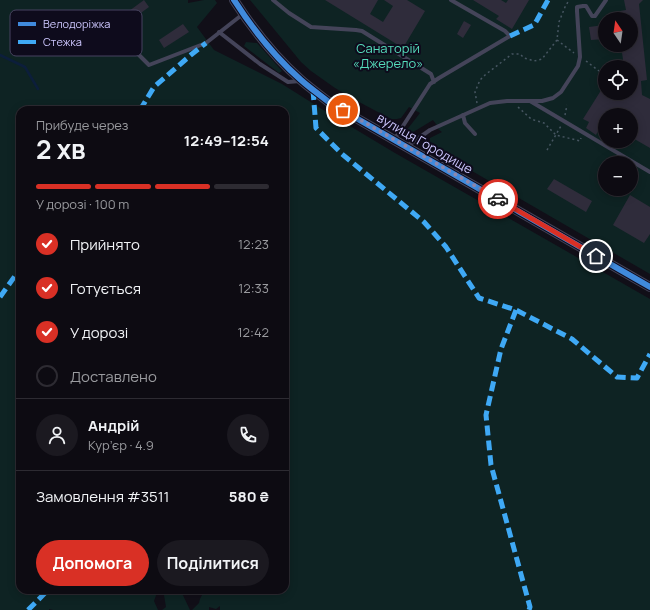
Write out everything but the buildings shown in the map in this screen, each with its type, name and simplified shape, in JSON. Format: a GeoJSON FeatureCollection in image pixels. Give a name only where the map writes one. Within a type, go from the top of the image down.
{"type":"FeatureCollection","features":[{"type":"Feature","properties":{"kind":"street","name":"вулиця Городище"},"geometry":{"type":"LineString","coordinates":[[234,0],[262,38],[283,62],[301,80],[330,103],[650,287]]}},
{"type":"Feature","properties":{"kind":"lane"},"geometry":{"type":"LineString","coordinates":[[273,0],[296,18],[311,27],[362,31],[431,74],[434,82]]}},
{"type":"Feature","properties":{"kind":"lane"},"geometry":{"type":"LineString","coordinates":[[394,140],[430,84],[510,36],[505,31],[452,0]]}},
{"type":"Feature","properties":{"kind":"lane"},"geometry":{"type":"LineString","coordinates":[[406,147],[430,130],[490,103],[542,101],[553,98],[561,92],[578,66],[580,57],[578,7],[586,6],[592,16],[595,16],[606,0]]}},
{"type":"Feature","properties":{"kind":"lane"},"geometry":{"type":"LineString","coordinates":[[140,56],[149,65],[206,43],[244,14]]}},
{"type":"Feature","properties":{"kind":"lane"},"geometry":{"type":"LineString","coordinates":[[219,32],[260,64],[288,82],[301,80]]}},
{"type":"Feature","properties":{"kind":"lane"},"geometry":{"type":"LineString","coordinates":[[530,101],[650,172]]}},
{"type":"Feature","properties":{"kind":"lane"},"geometry":{"type":"LineString","coordinates":[[463,115],[465,123],[475,134]]}},
{"type":"Feature","properties":{"kind":"path"},"geometry":{"type":"LineString","coordinates":[[478,108],[475,92],[477,87],[485,75],[501,62],[512,54],[520,54],[524,58],[534,60],[542,58],[557,40],[559,22],[569,0]]}},
{"type":"Feature","properties":{"kind":"path"},"geometry":{"type":"LineString","coordinates":[[511,101],[530,118],[544,123],[556,135],[580,141],[583,132]]}},
{"type":"Feature","properties":{"kind":"path"},"geometry":{"type":"LineString","coordinates":[[547,150],[564,121],[567,105]]}},
{"type":"Feature","properties":{"kind":"green space"},"geometry":{"type":"Polygon","coordinates":[[[0,0],[188,0],[188,3],[204,0],[215,0],[217,3],[197,27],[214,50],[282,84],[395,153],[650,299],[650,610],[220,610],[220,606],[216,609],[209,607],[209,610],[192,610],[199,603],[202,594],[289,594],[289,106],[16,106],[16,594],[157,594],[154,601],[158,610],[0,610],[0,0]]]}},
{"type":"Feature","properties":{"kind":"green space","name":"Санаторій «Джерело»"},"geometry":{"type":"Polygon","coordinates":[[[250,0],[650,0],[650,274],[434,149],[430,144],[430,138],[442,132],[438,129],[439,128],[433,120],[410,134],[406,131],[420,113],[409,107],[401,118],[391,119],[335,88],[301,62],[250,0]]]}},
{"type":"Feature","properties":{"kind":"green space"},"geometry":{"type":"Polygon","coordinates":[[[246,42],[257,43],[282,71],[279,73],[244,46],[246,42]]]}},
{"type":"Feature","properties":{"kind":"green space"},"geometry":{"type":"Polygon","coordinates":[[[182,594],[190,610],[162,610],[166,607],[164,595],[182,594]]]}},
{"type":"Feature","properties":{"kind":"waterway"},"geometry":{"type":"LineString","coordinates":[[0,55],[25,67],[38,89]]}},
{"type":"Feature","properties":{"kind":"marked path"},"geometry":{"type":"LineString","coordinates":[[510,36],[534,25],[548,0]]}},
{"type":"Feature","properties":{"kind":"marked path"},"geometry":{"type":"LineString","coordinates":[[142,106],[154,87],[206,43]]}},
{"type":"Feature","properties":{"kind":"marked path"},"geometry":{"type":"LineString","coordinates":[[313,90],[316,128],[342,154],[424,222],[446,247],[479,298],[516,310],[572,339],[617,377],[637,378],[650,354]]}},
{"type":"Feature","properties":{"kind":"marked path"},"geometry":{"type":"LineString","coordinates":[[0,297],[16,275]]}},
{"type":"Feature","properties":{"kind":"marked path"},"geometry":{"type":"LineString","coordinates":[[516,310],[501,349],[486,415],[491,465],[530,607],[529,610]]}},
{"type":"Feature","properties":{"kind":"marked path"},"geometry":{"type":"LineString","coordinates":[[28,610],[44,594]]}},
{"type":"Feature","properties":{"kind":"cycle path"},"geometry":{"type":"LineString","coordinates":[[234,0],[257,32],[283,62],[304,83],[330,103],[650,287]]}},
{"type":"Feature","properties":{"kind":"way so far"},"geometry":{"type":"LineString","coordinates":[[343,110],[498,199]]}},
{"type":"Feature","properties":{"kind":"route"},"geometry":{"type":"LineString","coordinates":[[498,199],[596,256]]}}]}
